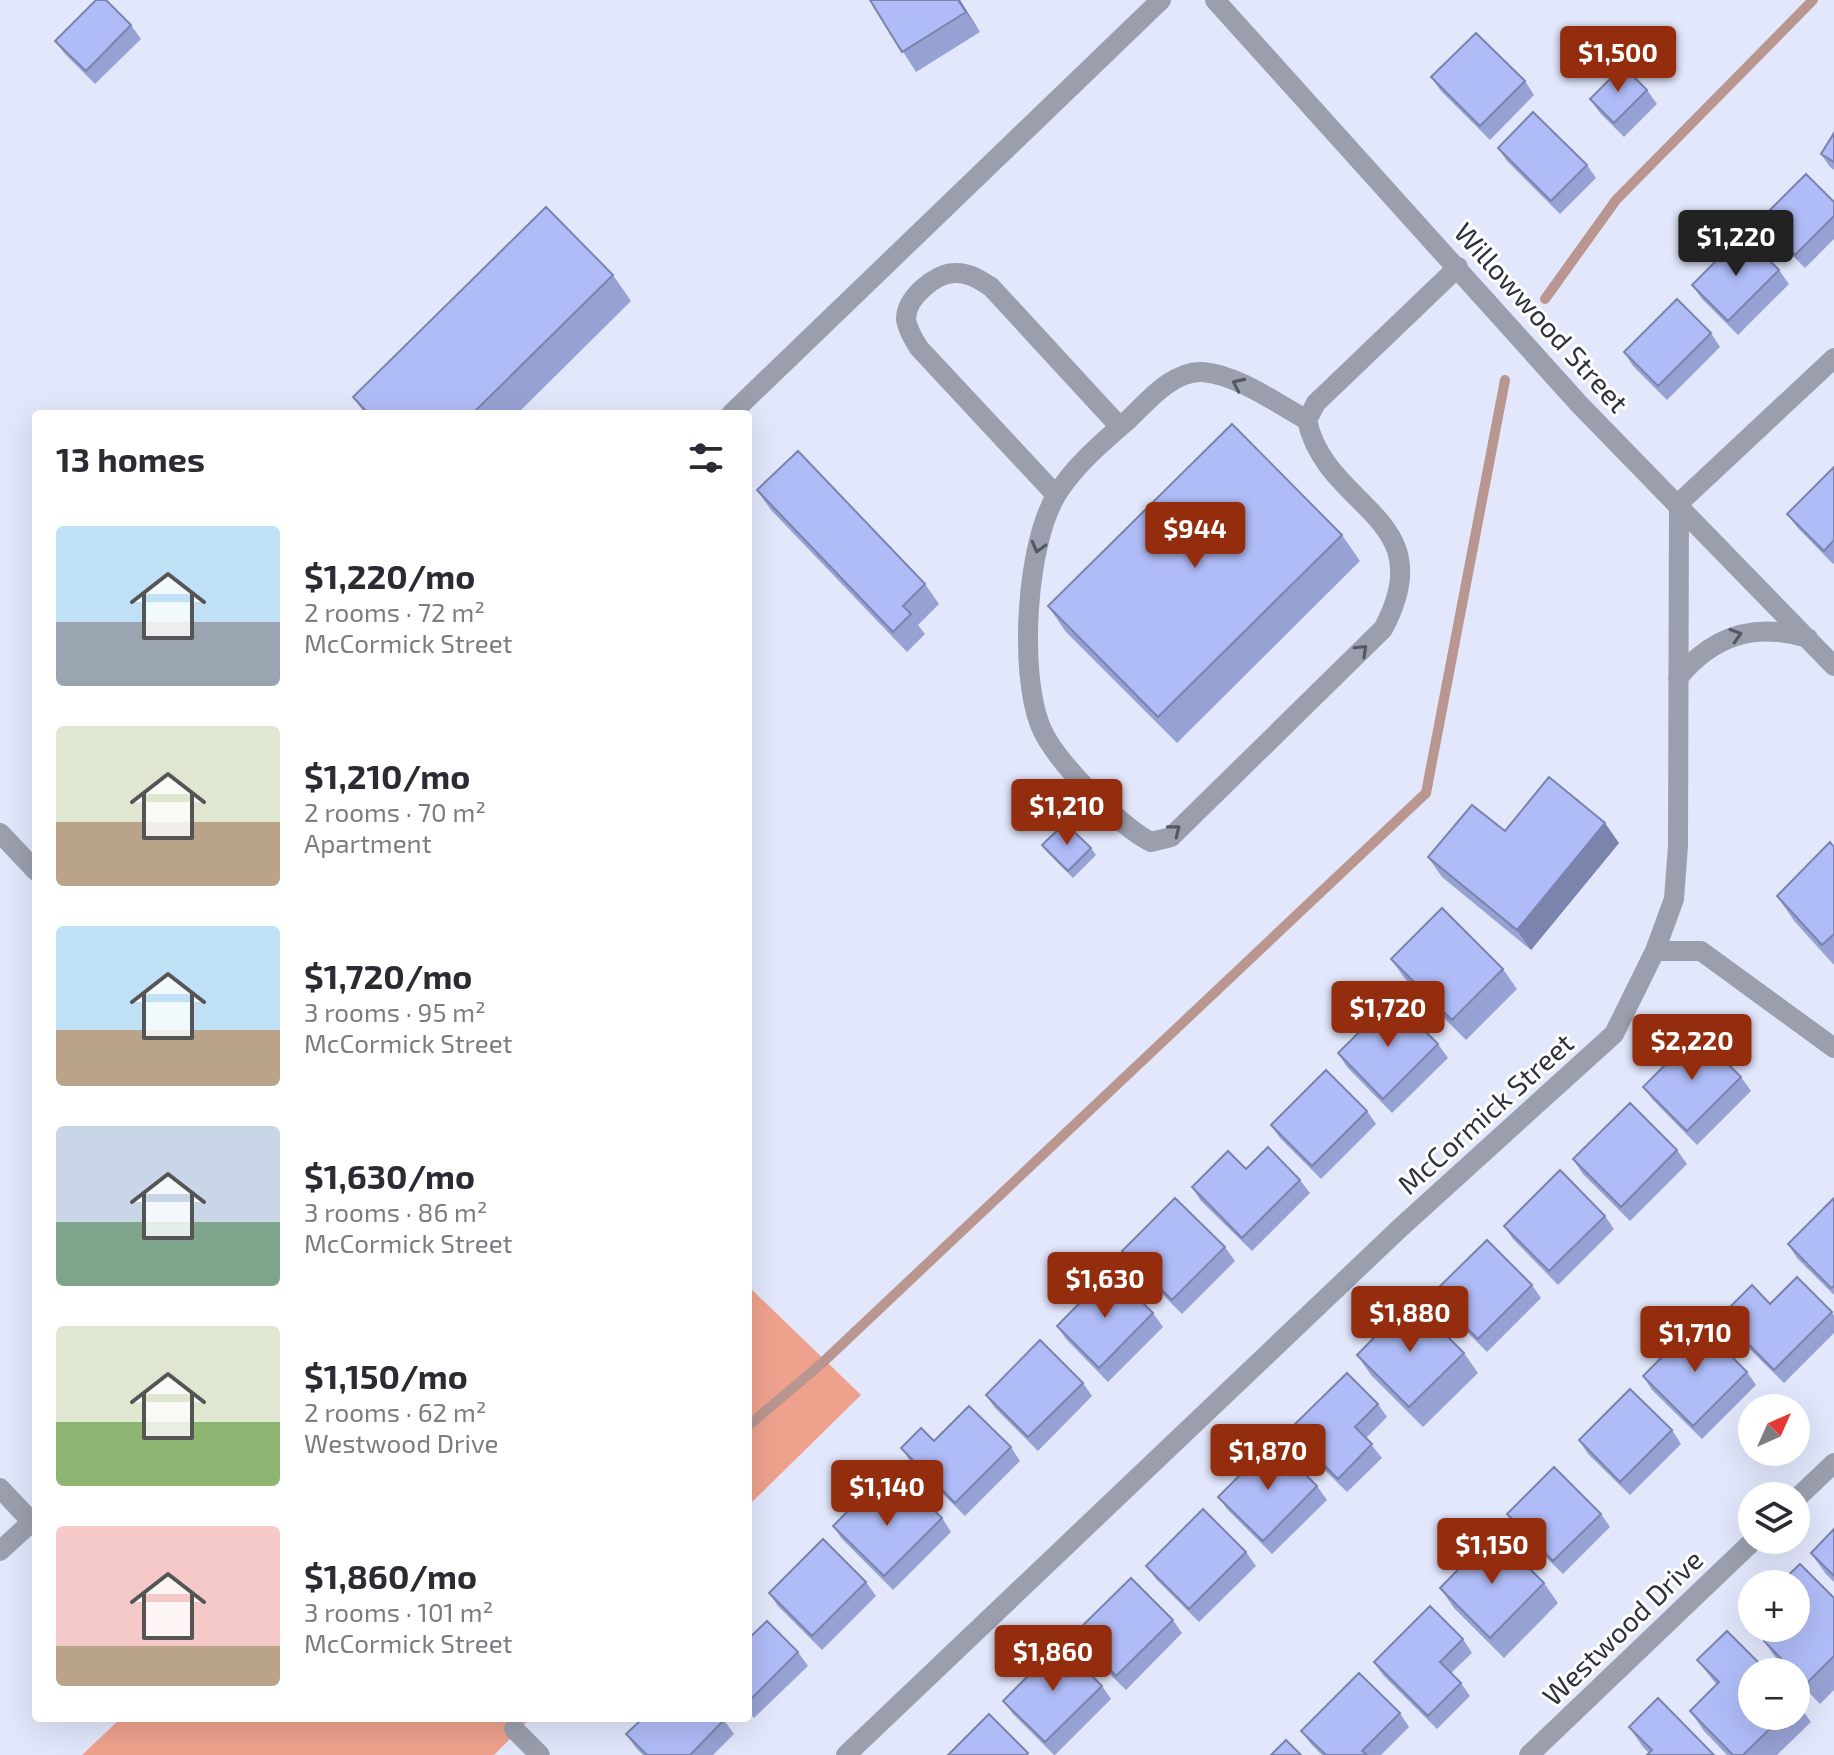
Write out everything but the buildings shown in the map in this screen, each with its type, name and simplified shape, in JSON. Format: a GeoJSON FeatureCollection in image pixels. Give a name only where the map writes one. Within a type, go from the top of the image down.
{"type":"FeatureCollection","features":[{"type":"Feature","properties":{"kind":"street"},"geometry":{"type":"LineString","coordinates":[[735,410],[1161,0]]}},
{"type":"Feature","properties":{"kind":"street","name":"Willowwood Street"},"geometry":{"type":"LineString","coordinates":[[1215,0],[1579,404],[1679,503],[1834,666]]}},
{"type":"Feature","properties":{"kind":"street"},"geometry":{"type":"LineString","coordinates":[[1307,420],[1226,378],[1200,371],[1165,385],[1084,460],[1056,495],[1039,541],[1027,613],[1039,723],[1051,748],[1130,832],[1151,842],[1171,837],[1383,629],[1398,601],[1401,571],[1397,547],[1387,528],[1324,463],[1311,440],[1307,420],[1316,403],[1458,267]]}},
{"type":"Feature","properties":{"kind":"street"},"geometry":{"type":"LineString","coordinates":[[1056,495],[919,348],[906,318],[911,303],[932,281],[954,272],[975,277],[991,287],[1120,427]]}},
{"type":"Feature","properties":{"kind":"street"},"geometry":{"type":"LineString","coordinates":[[1679,503],[1834,358]]}},
{"type":"Feature","properties":{"kind":"street","name":"McCormick Street"},"geometry":{"type":"LineString","coordinates":[[846,1755],[1400,1228],[1614,1034],[1655,951],[1674,899],[1679,503]]}},
{"type":"Feature","properties":{"kind":"street"},"geometry":{"type":"LineString","coordinates":[[1678,678],[1705,650],[1740,633],[1763,629],[1808,638]]}},
{"type":"Feature","properties":{"kind":"street"},"geometry":{"type":"LineString","coordinates":[[0,833],[32,867]]}},
{"type":"Feature","properties":{"kind":"street"},"geometry":{"type":"LineString","coordinates":[[1655,951],[1701,951],[1834,1048]]}},
{"type":"Feature","properties":{"kind":"street"},"geometry":{"type":"LineString","coordinates":[[1810,1486],[1834,1463]]}},
{"type":"Feature","properties":{"kind":"street"},"geometry":{"type":"LineString","coordinates":[[0,1488],[32,1518]]}},
{"type":"Feature","properties":{"kind":"street"},"geometry":{"type":"LineString","coordinates":[[0,1551],[32,1522]]}},
{"type":"Feature","properties":{"kind":"street","name":"Westwood Drive"},"geometry":{"type":"LineString","coordinates":[[1529,1755],[1739,1554]]}},
{"type":"Feature","properties":{"kind":"street"},"geometry":{"type":"LineString","coordinates":[[514,1729],[540,1755]]}},
{"type":"Feature","properties":{"kind":"shaded area"},"geometry":{"type":"Polygon","coordinates":[[[752,1290],[861,1395],[752,1502],[752,1290]]]}},
{"type":"Feature","properties":{"kind":"shaded area"},"geometry":{"type":"Polygon","coordinates":[[[117,1722],[527,1722],[494,1755],[82,1755],[117,1722]]]}},
{"type":"Feature","properties":{"kind":"waterway"},"geometry":{"type":"LineString","coordinates":[[1545,299],[1616,200],[1813,0]]}},
{"type":"Feature","properties":{"kind":"waterway"},"geometry":{"type":"LineString","coordinates":[[752,1423],[821,1364],[1426,793],[1505,380]]}}]}
